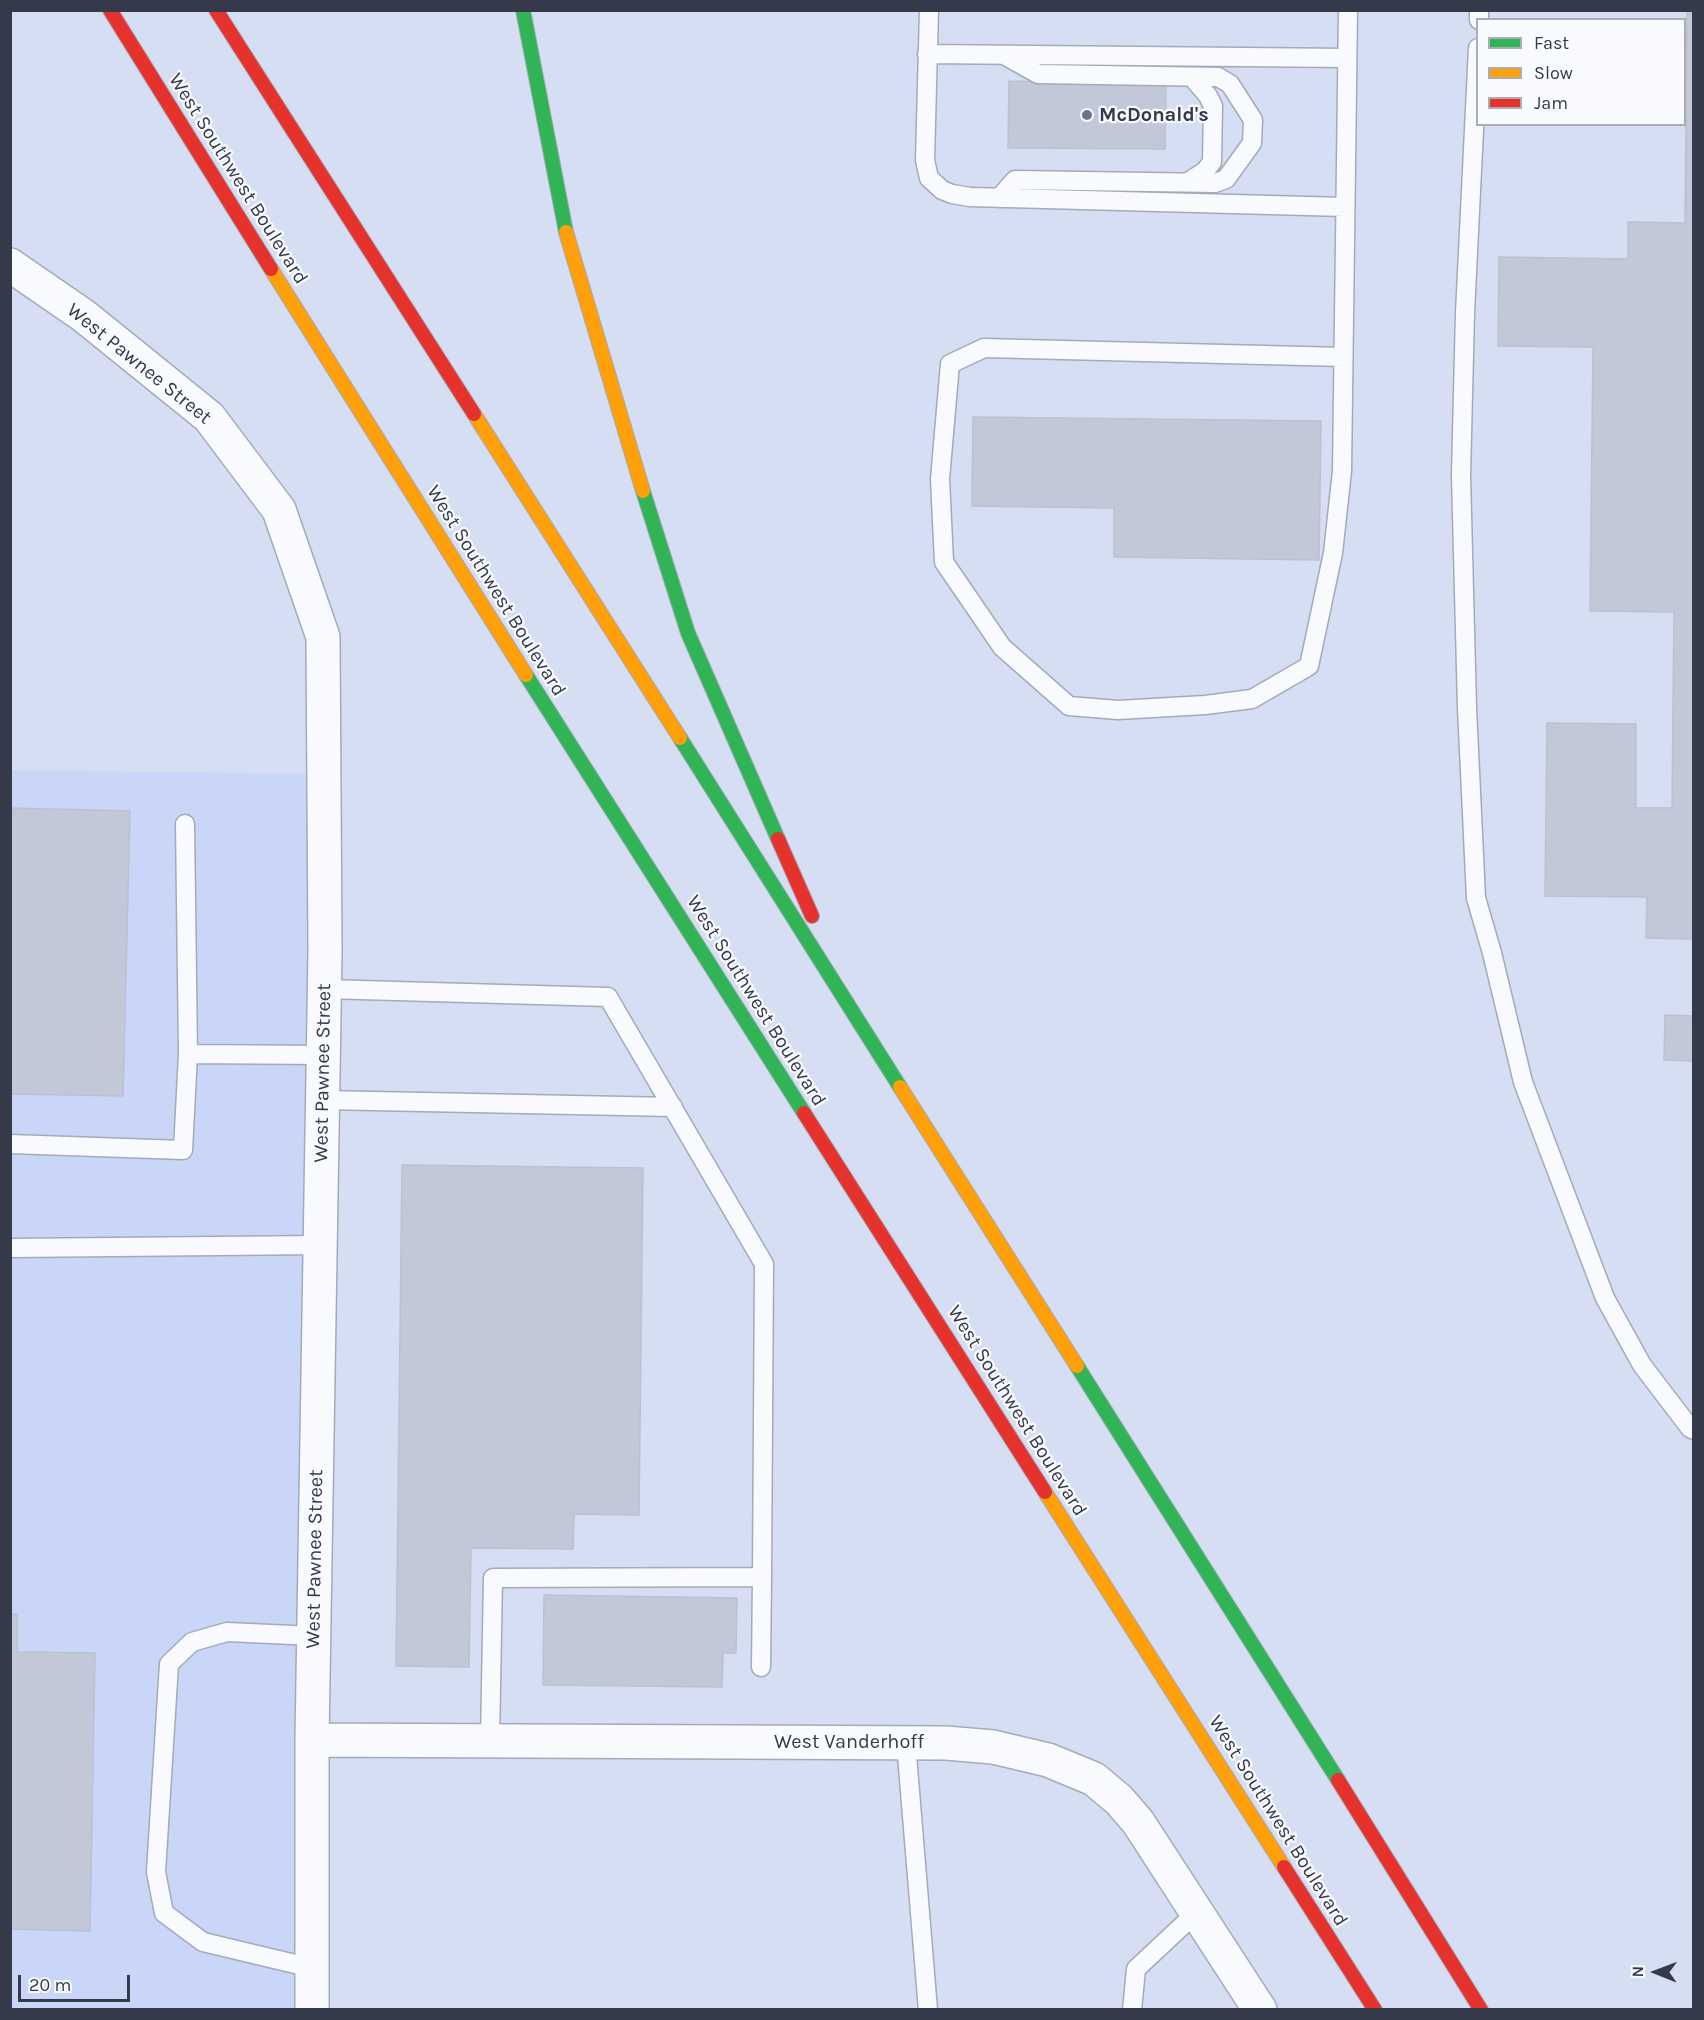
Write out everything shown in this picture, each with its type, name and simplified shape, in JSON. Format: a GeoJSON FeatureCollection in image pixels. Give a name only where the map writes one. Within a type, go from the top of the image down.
{"type":"FeatureCollection","features":[{"type":"Feature","properties":{"kind":"main road","name":"West Southwest Boulevard"},"geometry":{"type":"LineString","coordinates":[[110,10],[448,553],[1375,2010]]}},
{"type":"Feature","properties":{"kind":"main road"},"geometry":{"type":"LineString","coordinates":[[216,10],[858,1019],[1481,2010]]}},
{"type":"Feature","properties":{"kind":"main road"},"geometry":{"type":"LineString","coordinates":[[523,10],[567,235],[627,440],[688,633],[858,1019]]}},
{"type":"Feature","properties":{"kind":"street","name":"West Pawnee Street"},"geometry":{"type":"LineString","coordinates":[[10,265],[84,316],[208,417],[279,510],[323,637],[325,988],[312,1740],[312,2010]]}},
{"type":"Feature","properties":{"kind":"street","name":"West Vanderhoff"},"geometry":{"type":"LineString","coordinates":[[312,1740],[946,1743],[993,1747],[1048,1760],[1094,1779],[1119,1800],[1138,1821],[1260,2010]]}},
{"type":"Feature","properties":{"kind":"lane"},"geometry":{"type":"LineString","coordinates":[[928,10],[925,160],[929,178],[952,194],[999,198],[1345,207]]}},
{"type":"Feature","properties":{"kind":"lane"},"geometry":{"type":"LineString","coordinates":[[1343,357],[984,348],[950,364],[940,479],[944,562],[1002,647],[1069,706],[1118,710],[1205,705],[1252,699],[1309,666],[1333,553],[1341,471],[1343,357],[1347,58],[1348,10]]}},
{"type":"Feature","properties":{"kind":"lane"},"geometry":{"type":"LineString","coordinates":[[927,54],[1347,58]]}},
{"type":"Feature","properties":{"kind":"lane"},"geometry":{"type":"LineString","coordinates":[[999,198],[1015,180],[1215,183],[1226,179],[1252,143],[1253,120],[1230,84],[1218,77],[1038,74],[1005,55]]}},
{"type":"Feature","properties":{"kind":"lane"},"geometry":{"type":"LineString","coordinates":[[1188,182],[1212,162],[1213,106],[1208,96],[1192,77]]}},
{"type":"Feature","properties":{"kind":"lane"},"geometry":{"type":"LineString","coordinates":[[1476,89],[1465,313],[1461,475],[1467,708],[1476,898],[1492,953],[1523,1082],[1605,1298],[1641,1365],[1690,1428],[1694,1430]]}},
{"type":"Feature","properties":{"kind":"lane"},"geometry":{"type":"LineString","coordinates":[[10,1144],[183,1150],[188,1054],[185,824]]}},
{"type":"Feature","properties":{"kind":"lane"},"geometry":{"type":"LineString","coordinates":[[325,988],[608,997],[764,1263],[760,1667]]}},
{"type":"Feature","properties":{"kind":"lane"},"geometry":{"type":"LineString","coordinates":[[188,1054],[324,1055]]}},
{"type":"Feature","properties":{"kind":"lane"},"geometry":{"type":"LineString","coordinates":[[323,1100],[673,1107]]}},
{"type":"Feature","properties":{"kind":"lane"},"geometry":{"type":"LineString","coordinates":[[10,1248],[321,1245]]}},
{"type":"Feature","properties":{"kind":"lane"},"geometry":{"type":"LineString","coordinates":[[490,1741],[493,1578],[762,1577]]}},
{"type":"Feature","properties":{"kind":"lane"},"geometry":{"type":"LineString","coordinates":[[312,1968],[202,1942],[164,1913],[156,1872],[169,1664],[192,1642],[227,1632],[314,1636]]}},
{"type":"Feature","properties":{"kind":"lane"},"geometry":{"type":"LineString","coordinates":[[906,1743],[928,2010]]}},
{"type":"Feature","properties":{"kind":"lane"},"geometry":{"type":"LineString","coordinates":[[1132,2010],[1136,1969],[1198,1911]]}},
{"type":"Feature","properties":{"kind":"shaded area"},"geometry":{"type":"Polygon","coordinates":[[[11,770],[324,774],[312,2009],[11,2010],[11,770]]]}},
{"type":"Feature","properties":{"kind":"building"},"geometry":{"type":"Polygon","coordinates":[[[1687,10],[1694,10],[1694,939],[1646,938],[1647,897],[1545,896],[1547,723],[1636,724],[1636,808],[1672,808],[1674,612],[1590,611],[1593,347],[1498,346],[1499,257],[1628,259],[1628,222],[1685,223],[1687,10]]]}},
{"type":"Feature","properties":{"kind":"building","name":"McDonald's"},"geometry":{"type":"Polygon","coordinates":[[[1009,81],[1166,82],[1165,149],[1008,148],[1009,81]]]}},
{"type":"Feature","properties":{"kind":"building"},"geometry":{"type":"Polygon","coordinates":[[[973,417],[1321,421],[1319,560],[1114,557],[1114,508],[972,506],[973,417]]]}},
{"type":"Feature","properties":{"kind":"building"},"geometry":{"type":"Polygon","coordinates":[[[10,808],[130,811],[123,1096],[10,1094],[10,808]]]}},
{"type":"Feature","properties":{"kind":"building"},"geometry":{"type":"Polygon","coordinates":[[[1665,1015],[1694,1016],[1694,1061],[1664,1060],[1665,1015]]]}},
{"type":"Feature","properties":{"kind":"building"},"geometry":{"type":"Polygon","coordinates":[[[402,1165],[643,1168],[639,1515],[574,1514],[573,1549],[471,1548],[469,1667],[396,1666],[402,1165]]]}},
{"type":"Feature","properties":{"kind":"building"},"geometry":{"type":"Polygon","coordinates":[[[544,1595],[737,1598],[736,1653],[723,1653],[722,1687],[543,1685],[544,1595]]]}},
{"type":"Feature","properties":{"kind":"building"},"geometry":{"type":"Polygon","coordinates":[[[10,1614],[17,1614],[17,1652],[95,1653],[90,1931],[10,1929],[10,1614]]]}},
{"type":"Feature","properties":{"kind":"traffic: fast"},"geometry":{"type":"LineString","coordinates":[[523,10],[566,232]]}},
{"type":"Feature","properties":{"kind":"traffic: fast"},"geometry":{"type":"LineString","coordinates":[[643,491],[688,633],[778,839]]}},
{"type":"Feature","properties":{"kind":"traffic: fast"},"geometry":{"type":"LineString","coordinates":[[526,675],[804,1113]]}},
{"type":"Feature","properties":{"kind":"traffic: fast"},"geometry":{"type":"LineString","coordinates":[[680,738],[900,1087]]}},
{"type":"Feature","properties":{"kind":"traffic: fast"},"geometry":{"type":"LineString","coordinates":[[1077,1366],[1338,1780]]}},
{"type":"Feature","properties":{"kind":"traffic: slow"},"geometry":{"type":"LineString","coordinates":[[566,232],[643,491]]}},
{"type":"Feature","properties":{"kind":"traffic: slow"},"geometry":{"type":"LineString","coordinates":[[271,269],[526,675]]}},
{"type":"Feature","properties":{"kind":"traffic: slow"},"geometry":{"type":"LineString","coordinates":[[474,414],[680,738]]}},
{"type":"Feature","properties":{"kind":"traffic: slow"},"geometry":{"type":"LineString","coordinates":[[900,1087],[1077,1366]]}},
{"type":"Feature","properties":{"kind":"traffic: slow"},"geometry":{"type":"LineString","coordinates":[[1045,1492],[1284,1867]]}},
{"type":"Feature","properties":{"kind":"traffic: jam"},"geometry":{"type":"LineString","coordinates":[[110,10],[271,269]]}},
{"type":"Feature","properties":{"kind":"traffic: jam"},"geometry":{"type":"LineString","coordinates":[[216,10],[474,414]]}},
{"type":"Feature","properties":{"kind":"traffic: jam"},"geometry":{"type":"LineString","coordinates":[[778,839],[812,916]]}},
{"type":"Feature","properties":{"kind":"traffic: jam"},"geometry":{"type":"LineString","coordinates":[[804,1113],[1045,1492]]}},
{"type":"Feature","properties":{"kind":"traffic: jam"},"geometry":{"type":"LineString","coordinates":[[1338,1780],[1481,2010]]}},
{"type":"Feature","properties":{"kind":"traffic: jam"},"geometry":{"type":"LineString","coordinates":[[1284,1867],[1375,2010]]}},
{"type":"Feature","properties":{"kind":"place","name":"McDonald's"},"geometry":{"type":"Point","coordinates":[1087,115]}}]}
